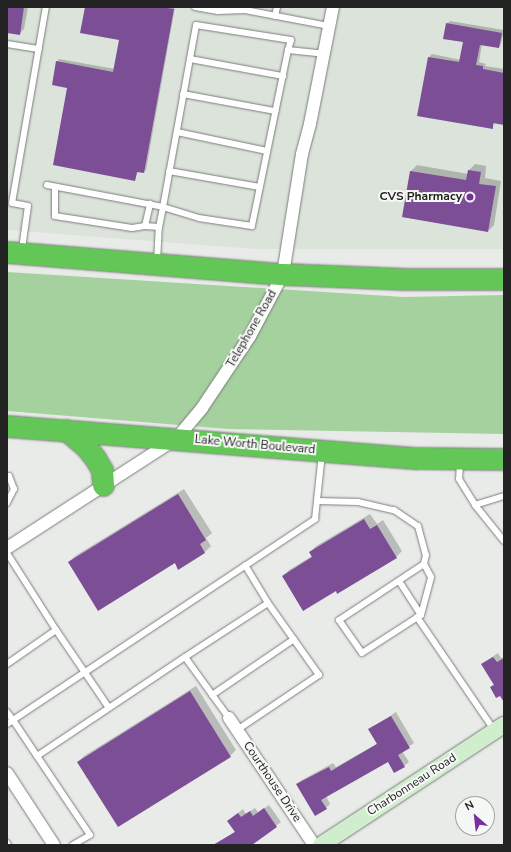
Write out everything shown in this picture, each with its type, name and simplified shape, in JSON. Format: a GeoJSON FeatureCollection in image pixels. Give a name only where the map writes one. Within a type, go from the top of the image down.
{"type":"FeatureCollection","features":[{"type":"Feature","properties":{"kind":"highway"},"geometry":{"type":"LineString","coordinates":[[14,252],[283,274],[406,279],[504,279]]}},
{"type":"Feature","properties":{"kind":"highway","name":"Lake Worth Boulevard"},"geometry":{"type":"LineString","coordinates":[[7,426],[177,438],[417,458],[504,459]]}},
{"type":"Feature","properties":{"kind":"highway"},"geometry":{"type":"LineString","coordinates":[[66,430],[86,447],[95,458],[102,470],[103,485]]}},
{"type":"Feature","properties":{"kind":"street","name":"Telephone Road"},"geometry":{"type":"LineString","coordinates":[[7,548],[177,438],[202,408],[237,358],[283,274],[302,154],[310,124],[333,7]]}},
{"type":"Feature","properties":{"kind":"street","name":"Courthouse Drive"},"geometry":{"type":"LineString","coordinates":[[229,718],[314,845]]}},
{"type":"Feature","properties":{"kind":"street","name":"Charbonneau Road"},"geometry":{"type":"LineString","coordinates":[[321,845],[499,728]]}},
{"type":"Feature","properties":{"kind":"street"},"geometry":{"type":"LineString","coordinates":[[7,773],[52,844]]}},
{"type":"Feature","properties":{"kind":"lane"},"geometry":{"type":"LineString","coordinates":[[14,252],[28,206],[12,203],[46,7]]}},
{"type":"Feature","properties":{"kind":"lane"},"geometry":{"type":"LineString","coordinates":[[194,7],[218,11],[237,9],[245,10],[329,26]]}},
{"type":"Feature","properties":{"kind":"lane"},"geometry":{"type":"LineString","coordinates":[[275,16],[277,7]]}},
{"type":"Feature","properties":{"kind":"lane"},"geometry":{"type":"LineString","coordinates":[[47,185],[150,204],[163,207],[199,218],[252,226],[291,40],[196,24],[190,59],[183,94],[163,207],[159,227],[157,264]]}},
{"type":"Feature","properties":{"kind":"lane"},"geometry":{"type":"LineString","coordinates":[[7,44],[39,49]]}},
{"type":"Feature","properties":{"kind":"lane"},"geometry":{"type":"LineString","coordinates":[[288,50],[324,54]]}},
{"type":"Feature","properties":{"kind":"lane"},"geometry":{"type":"LineString","coordinates":[[190,59],[283,76]]}},
{"type":"Feature","properties":{"kind":"lane"},"geometry":{"type":"LineString","coordinates":[[183,94],[275,111]]}},
{"type":"Feature","properties":{"kind":"lane"},"geometry":{"type":"LineString","coordinates":[[176,132],[267,151]]}},
{"type":"Feature","properties":{"kind":"lane"},"geometry":{"type":"LineString","coordinates":[[169,171],[260,187]]}},
{"type":"Feature","properties":{"kind":"lane"},"geometry":{"type":"LineString","coordinates":[[55,187],[55,216],[132,228],[145,226],[159,227]]}},
{"type":"Feature","properties":{"kind":"lane"},"geometry":{"type":"LineString","coordinates":[[145,226],[150,204]]}},
{"type":"Feature","properties":{"kind":"lane"},"geometry":{"type":"LineString","coordinates":[[10,722],[315,519],[322,450]]}},
{"type":"Feature","properties":{"kind":"lane"},"geometry":{"type":"LineString","coordinates":[[461,458],[458,479],[475,505],[504,541]]}},
{"type":"Feature","properties":{"kind":"lane"},"geometry":{"type":"LineString","coordinates":[[7,476],[9,476],[14,489],[7,503]]}},
{"type":"Feature","properties":{"kind":"lane"},"geometry":{"type":"LineString","coordinates":[[475,505],[504,496]]}},
{"type":"Feature","properties":{"kind":"lane"},"geometry":{"type":"LineString","coordinates":[[317,501],[358,502],[394,510],[418,526],[426,555],[424,564],[431,577],[419,616],[362,652],[340,620],[424,564]]}},
{"type":"Feature","properties":{"kind":"lane"},"geometry":{"type":"LineString","coordinates":[[7,553],[56,630],[109,708]]}},
{"type":"Feature","properties":{"kind":"lane"},"geometry":{"type":"LineString","coordinates":[[237,730],[319,675],[268,603],[245,565]]}},
{"type":"Feature","properties":{"kind":"lane"},"geometry":{"type":"LineString","coordinates":[[399,581],[419,616],[499,728]]}},
{"type":"Feature","properties":{"kind":"lane"},"geometry":{"type":"LineString","coordinates":[[37,756],[268,603]]}},
{"type":"Feature","properties":{"kind":"lane"},"geometry":{"type":"LineString","coordinates":[[7,664],[56,630]]}},
{"type":"Feature","properties":{"kind":"lane"},"geometry":{"type":"LineString","coordinates":[[212,695],[294,639]]}},
{"type":"Feature","properties":{"kind":"lane"},"geometry":{"type":"LineString","coordinates":[[185,657],[229,718]]}},
{"type":"Feature","properties":{"kind":"lane"},"geometry":{"type":"LineString","coordinates":[[7,712],[10,722],[37,756],[90,835],[73,845]]}},
{"type":"Feature","properties":{"kind":"shaded area"},"geometry":{"type":"Polygon","coordinates":[[[7,7],[504,7],[504,249],[255,249],[7,230],[7,7]]]}},
{"type":"Feature","properties":{"kind":"green space"},"geometry":{"type":"Polygon","coordinates":[[[7,272],[404,297],[504,295],[504,434],[228,429],[7,411],[7,272]]]}},
{"type":"Feature","properties":{"kind":"building"},"geometry":{"type":"Polygon","coordinates":[[[7,7],[24,7],[20,35],[7,33],[7,7]]]}},
{"type":"Feature","properties":{"kind":"building"},"geometry":{"type":"Polygon","coordinates":[[[85,7],[160,7],[174,9],[144,173],[137,172],[135,181],[53,165],[67,88],[52,85],[56,61],[113,72],[119,40],[80,33],[85,7]]]}},
{"type":"Feature","properties":{"kind":"building"},"geometry":{"type":"Polygon","coordinates":[[[446,23],[502,33],[499,48],[480,45],[476,65],[483,66],[483,69],[504,73],[504,125],[493,123],[493,129],[417,116],[428,57],[459,62],[463,42],[443,39],[446,23]]]}},
{"type":"Feature","properties":{"kind":"building","name":"CVS Pharmacy"},"geometry":{"type":"Polygon","coordinates":[[[468,170],[481,172],[479,184],[496,186],[488,232],[402,217],[410,171],[466,180],[468,170]]]}},
{"type":"Feature","properties":{"kind":"building"},"geometry":{"type":"Polygon","coordinates":[[[178,494],[206,540],[200,544],[205,553],[178,570],[175,563],[98,611],[68,562],[178,494]]]}},
{"type":"Feature","properties":{"kind":"building"},"geometry":{"type":"Polygon","coordinates":[[[364,519],[370,529],[377,525],[397,558],[337,594],[336,591],[303,611],[282,576],[312,557],[309,552],[364,519]]]}},
{"type":"Feature","properties":{"kind":"building"},"geometry":{"type":"Polygon","coordinates":[[[493,657],[497,662],[504,658],[504,702],[500,696],[496,698],[490,687],[494,685],[481,664],[493,657]]]}},
{"type":"Feature","properties":{"kind":"building"},"geometry":{"type":"Polygon","coordinates":[[[190,691],[231,757],[118,827],[77,762],[190,691]]]}},
{"type":"Feature","properties":{"kind":"building"},"geometry":{"type":"Polygon","coordinates":[[[391,716],[410,748],[398,755],[405,767],[394,773],[388,762],[321,800],[327,809],[315,816],[296,784],[329,767],[331,771],[377,744],[368,729],[391,716]]]}},
{"type":"Feature","properties":{"kind":"building"},"geometry":{"type":"Polygon","coordinates":[[[264,808],[277,827],[252,845],[213,845],[235,832],[227,821],[238,813],[241,817],[250,811],[253,816],[264,808]]]}},
{"type":"Feature","properties":{"kind":"place","name":"CVS Pharmacy"},"geometry":{"type":"Point","coordinates":[470,197]}}]}
